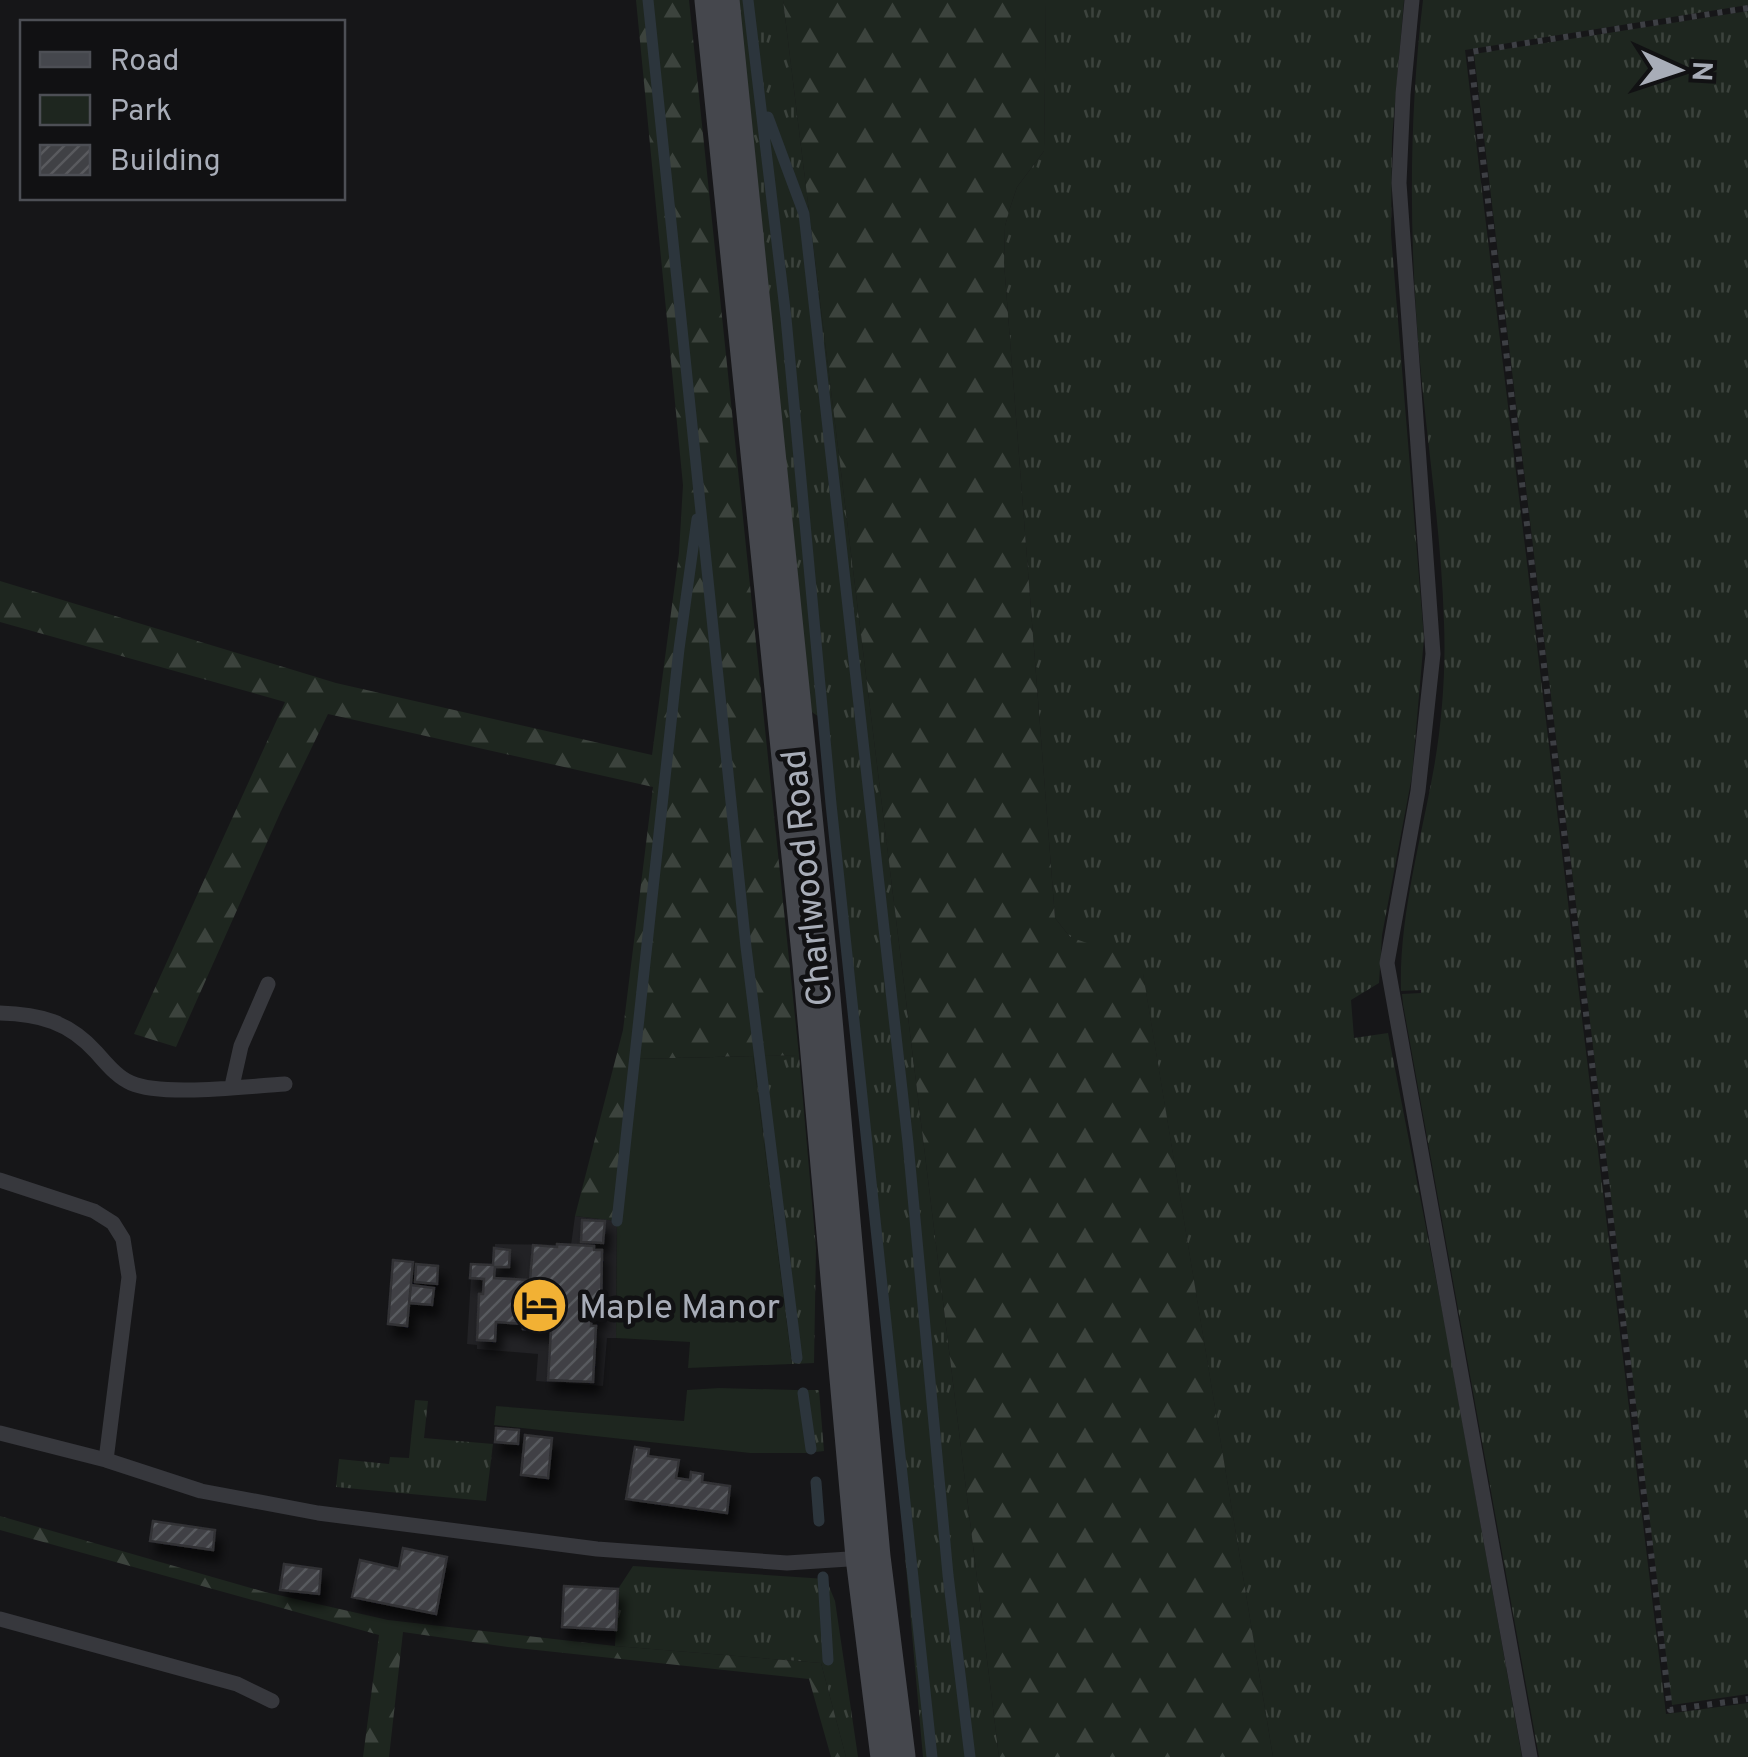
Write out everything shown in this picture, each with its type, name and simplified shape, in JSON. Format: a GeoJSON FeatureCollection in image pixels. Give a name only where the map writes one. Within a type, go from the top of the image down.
{"type":"FeatureCollection","features":[{"type":"Feature","properties":{"kind":"street","name":"Charlwood Road"},"geometry":{"type":"LineString","coordinates":[[717,0],[815,964],[868,1558],[894,1757]]}},
{"type":"Feature","properties":{"kind":"lane"},"geometry":{"type":"LineString","coordinates":[[1412,0],[1399,183],[1433,654],[1418,791],[1387,964],[1530,1757]]}},
{"type":"Feature","properties":{"kind":"lane"},"geometry":{"type":"LineString","coordinates":[[232,1086],[241,1046],[268,984]]}},
{"type":"Feature","properties":{"kind":"lane"},"geometry":{"type":"LineString","coordinates":[[0,1013],[65,1024],[118,1075],[140,1086],[285,1084]]}},
{"type":"Feature","properties":{"kind":"lane"},"geometry":{"type":"LineString","coordinates":[[0,1180],[94,1212],[113,1223],[124,1239],[129,1276],[106,1460]]}},
{"type":"Feature","properties":{"kind":"lane"},"geometry":{"type":"LineString","coordinates":[[0,1433],[106,1460],[201,1491],[276,1507],[561,1546],[787,1563],[868,1558]]}},
{"type":"Feature","properties":{"kind":"lane"},"geometry":{"type":"LineString","coordinates":[[0,1619],[237,1684],[272,1700]]}},
{"type":"Feature","properties":{"kind":"path"},"geometry":{"type":"LineString","coordinates":[[1748,8],[1470,52],[1670,1710],[1748,1699]]}},
{"type":"Feature","properties":{"kind":"shaded area","name":"Maple Manor"},"geometry":{"type":"Polygon","coordinates":[[[575,1216],[617,1221],[616,1338],[607,1338],[603,1386],[536,1381],[538,1354],[477,1349],[477,1345],[467,1344],[471,1278],[493,1265],[495,1244],[571,1245],[575,1216]]]}},
{"type":"Feature","properties":{"kind":"green space"},"geometry":{"type":"Polygon","coordinates":[[[636,0],[689,0],[799,1055],[636,1059],[617,1221],[575,1216],[623,1030],[653,787],[328,714],[176,1047],[134,1034],[285,702],[0,622],[0,581],[336,683],[652,755],[679,553],[683,485],[636,0]]]}},
{"type":"Feature","properties":{"kind":"green space"},"geometry":{"type":"Polygon","coordinates":[[[730,0],[783,0],[999,1757],[923,1757],[824,720],[807,709],[730,0]]]}},
{"type":"Feature","properties":{"kind":"green space"},"geometry":{"type":"Polygon","coordinates":[[[783,0],[1046,0],[1044,151],[1017,187],[1005,226],[1004,263],[1055,918],[1070,937],[1126,957],[1143,973],[1273,1757],[999,1757],[783,0]]]}},
{"type":"Feature","properties":{"kind":"green space"},"geometry":{"type":"Polygon","coordinates":[[[1046,0],[1404,0],[1392,138],[1391,235],[1424,638],[1412,776],[1382,935],[1379,983],[1351,1000],[1354,1038],[1388,1033],[1522,1757],[1273,1757],[1143,974],[1070,937],[1055,918],[1004,263],[1005,226],[1017,187],[1044,151],[1046,0]]]}},
{"type":"Feature","properties":{"kind":"green space"},"geometry":{"type":"Polygon","coordinates":[[[1423,0],[1748,0],[1748,5],[1465,50],[1666,1714],[1748,1703],[1748,1757],[1539,1757],[1403,1004],[1402,994],[1421,990],[1401,991],[1407,909],[1436,755],[1444,660],[1440,548],[1414,285],[1413,122],[1423,0]]]}},
{"type":"Feature","properties":{"kind":"green space"},"geometry":{"type":"Polygon","coordinates":[[[1748,11],[1748,1694],[1672,1705],[1474,54],[1748,11]]]}},
{"type":"Feature","properties":{"kind":"green space"},"geometry":{"type":"Polygon","coordinates":[[[799,1055],[816,1248],[814,1363],[792,1364],[753,1056],[799,1055]]]}},
{"type":"Feature","properties":{"kind":"green space"},"geometry":{"type":"Polygon","coordinates":[[[753,1056],[792,1364],[688,1368],[690,1342],[616,1338],[617,1221],[636,1059],[753,1056]]]}},
{"type":"Feature","properties":{"kind":"green space"},"geometry":{"type":"Polygon","coordinates":[[[687,1390],[798,1390],[807,1453],[750,1453],[494,1425],[496,1406],[684,1421],[687,1390]]]}},
{"type":"Feature","properties":{"kind":"green space"},"geometry":{"type":"Polygon","coordinates":[[[798,1390],[819,1390],[824,1451],[807,1453],[798,1390]]]}},
{"type":"Feature","properties":{"kind":"green space"},"geometry":{"type":"Polygon","coordinates":[[[415,1400],[428,1401],[424,1438],[493,1444],[486,1501],[336,1487],[339,1459],[389,1464],[390,1457],[409,1458],[415,1400]]]}},
{"type":"Feature","properties":{"kind":"green space"},"geometry":{"type":"Polygon","coordinates":[[[0,1516],[265,1592],[388,1620],[615,1646],[821,1663],[846,1757],[831,1757],[809,1679],[403,1632],[389,1757],[363,1757],[379,1635],[0,1530],[0,1516]]]}},
{"type":"Feature","properties":{"kind":"green space"},"geometry":{"type":"Polygon","coordinates":[[[633,1566],[826,1579],[835,1601],[858,1757],[846,1757],[821,1663],[615,1646],[618,1589],[633,1566]]]}},
{"type":"Feature","properties":{"kind":"building"},"geometry":{"type":"Polygon","coordinates":[[[582,1220],[605,1221],[603,1243],[581,1242],[582,1220]]]}},
{"type":"Feature","properties":{"kind":"building","name":"Maple Manor"},"geometry":{"type":"Polygon","coordinates":[[[533,1245],[602,1250],[601,1318],[592,1317],[591,1326],[596,1326],[593,1382],[548,1380],[551,1330],[523,1329],[523,1324],[496,1322],[495,1341],[477,1340],[479,1294],[483,1294],[484,1279],[470,1278],[471,1264],[493,1265],[494,1248],[510,1250],[509,1267],[495,1267],[494,1278],[530,1280],[533,1245]]]}},
{"type":"Feature","properties":{"kind":"building"},"geometry":{"type":"Polygon","coordinates":[[[393,1260],[413,1262],[407,1326],[388,1324],[393,1260]]]}},
{"type":"Feature","properties":{"kind":"building"},"geometry":{"type":"Polygon","coordinates":[[[416,1264],[438,1266],[437,1284],[415,1282],[416,1264]]]}},
{"type":"Feature","properties":{"kind":"building"},"geometry":{"type":"Polygon","coordinates":[[[411,1285],[434,1288],[432,1305],[409,1303],[411,1285]]]}},
{"type":"Feature","properties":{"kind":"building"},"geometry":{"type":"Polygon","coordinates":[[[496,1428],[519,1430],[518,1444],[495,1442],[496,1428]]]}},
{"type":"Feature","properties":{"kind":"building"},"geometry":{"type":"Polygon","coordinates":[[[525,1435],[552,1438],[548,1478],[521,1475],[525,1435]]]}},
{"type":"Feature","properties":{"kind":"building"},"geometry":{"type":"Polygon","coordinates":[[[635,1447],[649,1449],[648,1456],[679,1460],[676,1478],[690,1480],[691,1472],[703,1474],[702,1482],[730,1486],[727,1513],[626,1499],[635,1447]]]}},
{"type":"Feature","properties":{"kind":"building"},"geometry":{"type":"Polygon","coordinates":[[[153,1521],[215,1530],[213,1550],[150,1541],[153,1521]]]}},
{"type":"Feature","properties":{"kind":"building"},"geometry":{"type":"Polygon","coordinates":[[[403,1548],[447,1557],[436,1614],[352,1597],[360,1560],[399,1569],[403,1548]]]}},
{"type":"Feature","properties":{"kind":"building"},"geometry":{"type":"Polygon","coordinates":[[[284,1564],[321,1569],[319,1594],[280,1590],[284,1564]]]}},
{"type":"Feature","properties":{"kind":"building"},"geometry":{"type":"Polygon","coordinates":[[[564,1586],[618,1589],[616,1630],[562,1627],[564,1586]]]}},
{"type":"Feature","properties":{"kind":"waterway"},"geometry":{"type":"LineString","coordinates":[[648,0],[746,947],[797,1358]]}},
{"type":"Feature","properties":{"kind":"waterway"},"geometry":{"type":"LineString","coordinates":[[748,0],[786,318],[831,804],[932,1757]]}},
{"type":"Feature","properties":{"kind":"waterway"},"geometry":{"type":"LineString","coordinates":[[768,117],[804,214],[908,1143],[948,1575],[970,1757]]}},
{"type":"Feature","properties":{"kind":"waterway"},"geometry":{"type":"LineString","coordinates":[[617,1221],[679,649],[697,519]]}},
{"type":"Feature","properties":{"kind":"waterway"},"geometry":{"type":"LineString","coordinates":[[803,1393],[811,1449]]}},
{"type":"Feature","properties":{"kind":"waterway"},"geometry":{"type":"LineString","coordinates":[[816,1482],[819,1521]]}},
{"type":"Feature","properties":{"kind":"waterway"},"geometry":{"type":"LineString","coordinates":[[823,1577],[828,1660]]}},
{"type":"Feature","properties":{"kind":"place","name":"Maple Manor"},"geometry":{"type":"Point","coordinates":[540,1306]}}]}
